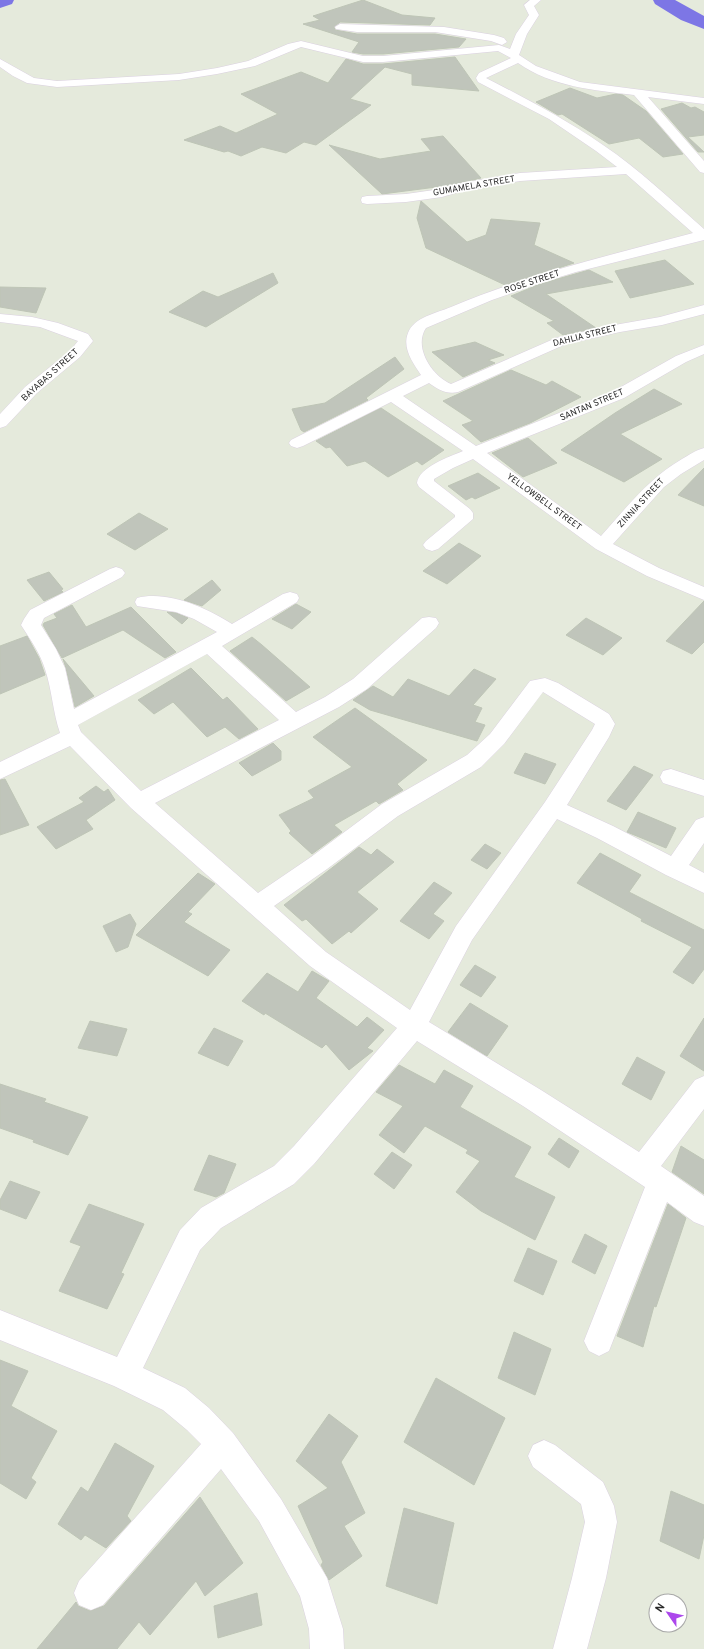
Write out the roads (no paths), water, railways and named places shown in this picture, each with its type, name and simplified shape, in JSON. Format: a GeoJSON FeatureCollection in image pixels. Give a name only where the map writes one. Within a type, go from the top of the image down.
{"type":"FeatureCollection","features":[{"type":"Feature","properties":{"kind":"street"},"geometry":{"type":"LineString","coordinates":[[516,57],[518,38],[527,22],[534,15],[529,5],[536,0]]}},
{"type":"Feature","properties":{"kind":"street"},"geometry":{"type":"LineString","coordinates":[[340,27],[368,30],[406,28],[447,30],[500,40],[502,41],[503,49]]}},
{"type":"Feature","properties":{"kind":"street"},"geometry":{"type":"LineString","coordinates":[[0,62],[17,74],[31,81],[57,84],[179,77],[217,71],[251,64],[292,46],[301,44],[363,59],[383,59],[486,49],[503,49],[532,68],[561,80],[588,87],[704,101]]}},
{"type":"Feature","properties":{"kind":"street"},"geometry":{"type":"LineString","coordinates":[[516,57],[483,75],[481,78],[482,80],[553,118],[600,148],[629,170],[703,235]]}},
{"type":"Feature","properties":{"kind":"street"},"geometry":{"type":"LineString","coordinates":[[637,92],[704,169]]}},
{"type":"Feature","properties":{"kind":"street","name":"GUMAMELA STREET"},"geometry":{"type":"LineString","coordinates":[[367,200],[406,198],[442,193],[464,187],[520,178],[629,170]]}},
{"type":"Feature","properties":{"kind":"street","name":"ROSE STREET"},"geometry":{"type":"LineString","coordinates":[[429,377],[420,361],[414,336],[416,329],[421,325],[487,297],[535,280],[703,235]]}},
{"type":"Feature","properties":{"kind":"street","name":"DAHLIA STREET"},"geometry":{"type":"LineString","coordinates":[[429,377],[445,388],[452,389],[561,341],[620,328],[662,321],[704,310]]}},
{"type":"Feature","properties":{"kind":"street","name":"BAYABAS STREET"},"geometry":{"type":"LineString","coordinates":[[0,318],[12,318],[46,324],[83,337],[86,341],[75,354],[30,390],[0,423]]}},
{"type":"Feature","properties":{"kind":"street","name":"SANTAN STREET"},"geometry":{"type":"LineString","coordinates":[[432,545],[464,519],[464,513],[425,483],[426,477],[447,464],[475,452],[606,400],[640,384],[681,359],[704,349]]}},
{"type":"Feature","properties":{"kind":"street"},"geometry":{"type":"LineString","coordinates":[[298,443],[429,377]]}},
{"type":"Feature","properties":{"kind":"street","name":"YELLOWBELL STREET"},"geometry":{"type":"LineString","coordinates":[[392,396],[475,452],[602,545],[653,572],[704,594]]}},
{"type":"Feature","properties":{"kind":"street","name":"ZINNIA STREET"},"geometry":{"type":"LineString","coordinates":[[602,545],[658,483],[675,470],[704,453]]}},
{"type":"Feature","properties":{"kind":"street"},"geometry":{"type":"LineString","coordinates":[[116,573],[37,614],[31,625],[50,658],[57,674],[69,729],[139,802],[318,959],[356,988],[414,1026],[532,1098],[652,1176],[704,1212]]}},
{"type":"Feature","properties":{"kind":"street"},"geometry":{"type":"LineString","coordinates":[[0,771],[208,644],[273,609],[290,598]]}},
{"type":"Feature","properties":{"kind":"street"},"geometry":{"type":"LineString","coordinates":[[144,602],[172,604],[208,617],[231,632]]}},
{"type":"Feature","properties":{"kind":"street"},"geometry":{"type":"LineString","coordinates":[[139,802],[332,702],[360,684],[429,622]]}},
{"type":"Feature","properties":{"kind":"street"},"geometry":{"type":"LineString","coordinates":[[208,644],[294,722]]}},
{"type":"Feature","properties":{"kind":"street"},"geometry":{"type":"LineString","coordinates":[[124,1375],[190,1240],[211,1218],[252,1196],[284,1175],[304,1155],[414,1026],[464,933],[553,808],[605,724],[602,719],[551,688],[545,685],[537,686],[497,740],[474,761],[390,810],[319,863],[258,905]]}},
{"type":"Feature","properties":{"kind":"street"},"geometry":{"type":"LineString","coordinates":[[671,777],[704,788]]}},
{"type":"Feature","properties":{"kind":"street"},"geometry":{"type":"LineString","coordinates":[[553,808],[605,832],[704,884]]}},
{"type":"Feature","properties":{"kind":"street"},"geometry":{"type":"LineString","coordinates":[[674,869],[704,826]]}},
{"type":"Feature","properties":{"kind":"street"},"geometry":{"type":"LineString","coordinates":[[599,1341],[652,1176],[704,1088]]}},
{"type":"Feature","properties":{"kind":"street"},"geometry":{"type":"LineString","coordinates":[[0,1324],[124,1375],[174,1399],[198,1419],[222,1444],[270,1510],[315,1590],[326,1629],[327,1649]]}},
{"type":"Feature","properties":{"kind":"street"},"geometry":{"type":"LineString","coordinates":[[91,1592],[222,1444]]}},
{"type":"Feature","properties":{"kind":"street"},"geometry":{"type":"LineString","coordinates":[[544,1456],[592,1493],[598,1506],[601,1522],[570,1649]]}},
{"type":"Feature","properties":{"kind":"waterway"},"geometry":{"type":"LineString","coordinates":[[0,2],[5,0]]}},
{"type":"Feature","properties":{"kind":"waterway"},"geometry":{"type":"LineString","coordinates":[[662,0],[688,16],[704,23]]}}]}
